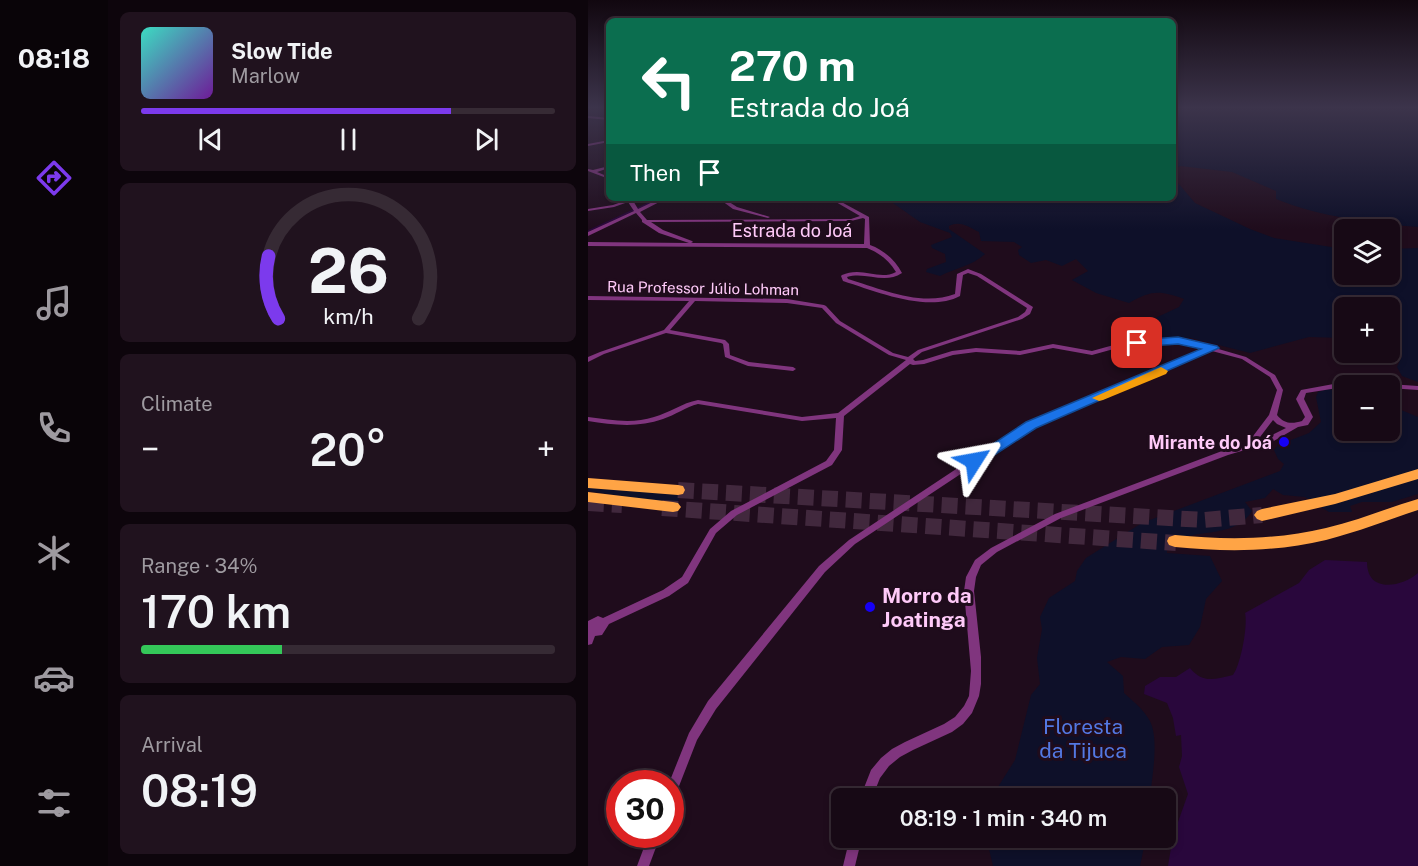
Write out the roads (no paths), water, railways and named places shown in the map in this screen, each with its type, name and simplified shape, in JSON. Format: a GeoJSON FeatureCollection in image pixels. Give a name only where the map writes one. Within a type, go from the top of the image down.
{"type":"FeatureCollection","features":[{"type":"Feature","properties":{"kind":"highway"},"geometry":{"type":"LineString","coordinates":[[1262,515],[1293,509],[1418,474]]}},
{"type":"Feature","properties":{"kind":"highway"},"geometry":{"type":"LineString","coordinates":[[588,483],[678,490]]}},
{"type":"Feature","properties":{"kind":"highway"},"geometry":{"type":"LineString","coordinates":[[588,496],[673,507]]}},
{"type":"Feature","properties":{"kind":"highway"},"geometry":{"type":"LineString","coordinates":[[1176,542],[1239,547],[1280,543],[1328,534],[1418,505]]}},
{"type":"Feature","properties":{"kind":"street"},"geometry":{"type":"LineString","coordinates":[[588,172],[606,169]]}},
{"type":"Feature","properties":{"kind":"street"},"geometry":{"type":"LineString","coordinates":[[596,171],[606,176]]}},
{"type":"Feature","properties":{"kind":"street"},"geometry":{"type":"LineString","coordinates":[[588,210],[614,206],[625,201]]}},
{"type":"Feature","properties":{"kind":"street"},"geometry":{"type":"LineString","coordinates":[[630,201],[634,210],[644,221],[657,230],[697,245]]}},
{"type":"Feature","properties":{"kind":"street"},"geometry":{"type":"LineString","coordinates":[[588,234],[650,201]]}},
{"type":"Feature","properties":{"kind":"street"},"geometry":{"type":"LineString","coordinates":[[588,229],[658,201]]}},
{"type":"Feature","properties":{"kind":"street"},"geometry":{"type":"LineString","coordinates":[[724,201],[735,208],[783,220]]}},
{"type":"Feature","properties":{"kind":"street"},"geometry":{"type":"LineString","coordinates":[[836,201],[864,216],[868,222],[867,246]]}},
{"type":"Feature","properties":{"kind":"street"},"geometry":{"type":"LineString","coordinates":[[749,221],[758,215]]}},
{"type":"Feature","properties":{"kind":"street"},"geometry":{"type":"LineString","coordinates":[[644,221],[851,220],[864,216]]}},
{"type":"Feature","properties":{"kind":"street"},"geometry":{"type":"LineString","coordinates":[[668,245],[678,242],[678,239]]}},
{"type":"Feature","properties":{"kind":"street","name":"Estrada do Joá"},"geometry":{"type":"LineString","coordinates":[[588,244],[867,246],[878,250],[899,273],[885,278],[856,272],[844,276],[845,280],[905,296],[942,300],[958,295],[958,278],[960,274],[968,270]]}},
{"type":"Feature","properties":{"kind":"street"},"geometry":{"type":"LineString","coordinates":[[968,270],[979,266]]}},
{"type":"Feature","properties":{"kind":"street"},"geometry":{"type":"LineString","coordinates":[[588,419],[623,424],[648,422],[698,402],[802,418],[840,415],[909,360],[929,348],[1015,319],[1029,312],[1030,307],[1027,304],[968,270]]}},
{"type":"Feature","properties":{"kind":"street","name":"Rua Professor Júlio Lohman"},"geometry":{"type":"LineString","coordinates":[[588,298],[787,301],[814,304],[824,307],[838,322],[891,354],[909,360]]}},
{"type":"Feature","properties":{"kind":"street"},"geometry":{"type":"LineString","coordinates":[[666,331],[693,300]]}},
{"type":"Feature","properties":{"kind":"street"},"geometry":{"type":"LineString","coordinates":[[588,360],[666,331],[723,341],[726,344],[727,356],[748,364],[793,369]]}},
{"type":"Feature","properties":{"kind":"street"},"geometry":{"type":"LineString","coordinates":[[909,360],[918,363],[965,351],[992,350],[1020,353],[1053,346],[1092,353],[1121,345],[1178,341],[1213,348],[1252,362],[1276,379],[1280,390],[1272,416],[1250,445]]}},
{"type":"Feature","properties":{"kind":"street"},"geometry":{"type":"LineString","coordinates":[[680,770],[693,737],[712,705],[822,569],[852,542],[1018,432],[1213,348]]}},
{"type":"Feature","properties":{"kind":"street"},"geometry":{"type":"LineString","coordinates":[[870,788],[883,763],[895,753],[939,734],[957,722],[969,708],[976,677],[969,591],[978,563],[994,550],[1058,516],[1269,440],[1305,423],[1309,417],[1300,399],[1303,391],[1334,386]]}},
{"type":"Feature","properties":{"kind":"street"},"geometry":{"type":"LineString","coordinates":[[1400,387],[1418,388]]}},
{"type":"Feature","properties":{"kind":"street"},"geometry":{"type":"LineString","coordinates":[[589,631],[602,628],[604,622],[666,593],[685,580],[713,531],[734,513],[829,463],[838,450],[840,415]]}},
{"type":"Feature","properties":{"kind":"street"},"geometry":{"type":"LineString","coordinates":[[1272,416],[1281,424],[1297,426]]}},
{"type":"Feature","properties":{"kind":"street"},"geometry":{"type":"LineString","coordinates":[[643,866],[650,848]]}},
{"type":"Feature","properties":{"kind":"street"},"geometry":{"type":"LineString","coordinates":[[849,866],[853,848]]}},
{"type":"Feature","properties":{"kind":"waterway"},"geometry":{"type":"LineString","coordinates":[[588,231],[653,201]]}},
{"type":"Feature","properties":{"kind":"tunnel"},"geometry":{"type":"LineString","coordinates":[[678,490],[1204,520],[1262,515]]}},
{"type":"Feature","properties":{"kind":"tunnel"},"geometry":{"type":"LineString","coordinates":[[588,503],[622,505]]}},
{"type":"Feature","properties":{"kind":"tunnel"},"geometry":{"type":"LineString","coordinates":[[662,508],[1176,543]]}},
{"type":"Feature","properties":{"kind":"place","name":"Mirante do Joá"},"geometry":{"type":"Point","coordinates":[1284,442]}},
{"type":"Feature","properties":{"kind":"place","name":"Morro da Joatinga"},"geometry":{"type":"Point","coordinates":[870,607]}},
{"type":"Feature","properties":{"kind":"park label","name":"Floresta da Tijuca"},"geometry":{"type":"Point","coordinates":[1083,738]}}]}
